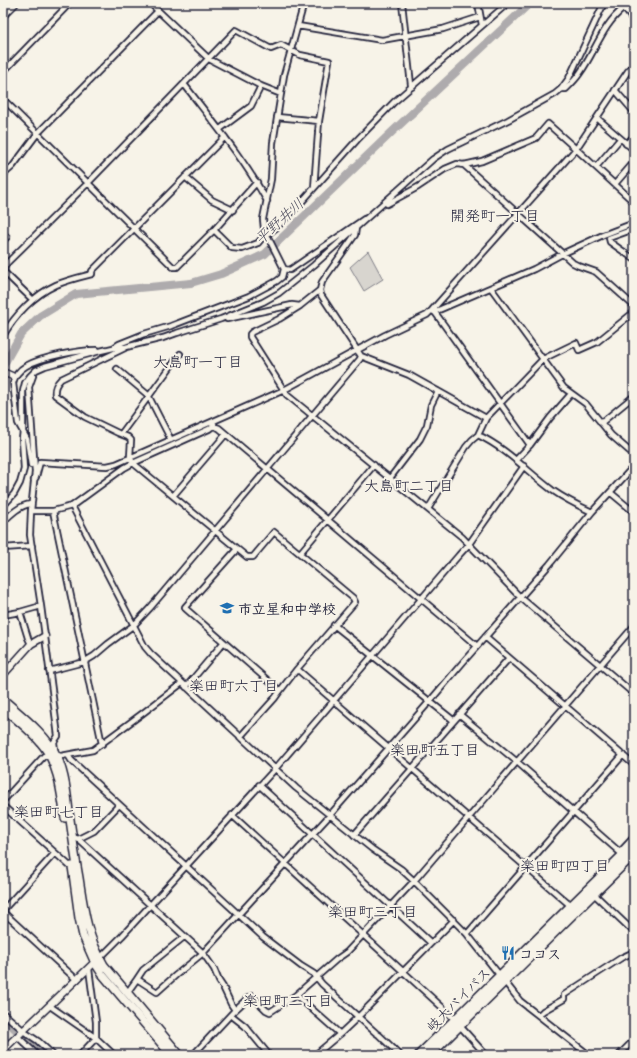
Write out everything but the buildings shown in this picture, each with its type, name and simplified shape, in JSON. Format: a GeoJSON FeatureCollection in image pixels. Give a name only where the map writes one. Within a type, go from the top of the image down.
{"type":"FeatureCollection","features":[{"type":"Feature","properties":{"kind":"highway","name":"岐大バイパス"},"geometry":{"type":"LineString","coordinates":[[430,1055],[458,1023],[621,853],[634,844]]}},
{"type":"Feature","properties":{"kind":"highway","name":"岐大バイパス"},"geometry":{"type":"LineString","coordinates":[[502,978],[594,894],[634,854]]}},
{"type":"Feature","properties":{"kind":"highway","name":"岐大バイパス"},"geometry":{"type":"LineString","coordinates":[[419,1055],[458,1023]]}},
{"type":"Feature","properties":{"kind":"main road"},"geometry":{"type":"LineString","coordinates":[[3,15],[15,3]]}},
{"type":"Feature","properties":{"kind":"main road"},"geometry":{"type":"LineString","coordinates":[[3,699],[38,731],[48,743],[53,755],[54,765],[60,786],[79,918],[83,936],[97,960],[104,965],[180,1055]]}},
{"type":"Feature","properties":{"kind":"main road"},"geometry":{"type":"LineString","coordinates":[[3,708],[33,735],[60,764],[66,785],[75,838],[85,917],[102,974],[171,1055]]}},
{"type":"Feature","properties":{"kind":"street"},"geometry":{"type":"LineString","coordinates":[[3,72],[70,3]]}},
{"type":"Feature","properties":{"kind":"street"},"geometry":{"type":"LineString","coordinates":[[150,3],[209,59],[261,86],[281,94]]}},
{"type":"Feature","properties":{"kind":"street"},"geometry":{"type":"LineString","coordinates":[[113,348],[138,336],[171,326],[249,296],[282,277],[284,269],[267,237],[263,219],[272,179],[273,143],[284,75],[292,51],[304,3]]}},
{"type":"Feature","properties":{"kind":"street"},"geometry":{"type":"LineString","coordinates":[[402,3],[410,85],[412,87]]}},
{"type":"Feature","properties":{"kind":"street"},"geometry":{"type":"LineString","coordinates":[[478,3],[482,25]]}},
{"type":"Feature","properties":{"kind":"street"},"geometry":{"type":"LineString","coordinates":[[214,230],[232,248],[242,249],[258,243],[263,237],[267,237],[298,206],[357,140],[394,102],[508,3]]}},
{"type":"Feature","properties":{"kind":"street"},"geometry":{"type":"LineString","coordinates":[[3,506],[14,494],[20,483],[24,468],[22,439],[23,392],[25,383],[36,370],[45,366],[113,348],[126,347],[163,338],[252,307],[279,293],[374,213],[433,159],[448,149],[508,120],[561,89],[569,78],[604,3]]}},
{"type":"Feature","properties":{"kind":"street"},"geometry":{"type":"LineString","coordinates":[[622,3],[634,21]]}},
{"type":"Feature","properties":{"kind":"street"},"geometry":{"type":"LineString","coordinates":[[561,89],[566,89],[580,73],[610,22],[617,13],[624,8]]}},
{"type":"Feature","properties":{"kind":"street"},"geometry":{"type":"LineString","coordinates":[[3,175],[13,166],[37,134],[158,11]]}},
{"type":"Feature","properties":{"kind":"street"},"geometry":{"type":"LineString","coordinates":[[298,26],[382,40],[443,29],[480,17]]}},
{"type":"Feature","properties":{"kind":"street"},"geometry":{"type":"LineString","coordinates":[[33,300],[3,270],[7,263],[88,183],[236,30],[271,49],[281,45],[300,55],[329,60],[319,121],[314,188]]}},
{"type":"Feature","properties":{"kind":"street"},"geometry":{"type":"LineString","coordinates":[[433,311],[576,149],[634,64]]}},
{"type":"Feature","properties":{"kind":"street"},"geometry":{"type":"LineString","coordinates":[[184,84],[220,129],[257,182],[267,200]]}},
{"type":"Feature","properties":{"kind":"street"},"geometry":{"type":"LineString","coordinates":[[220,129],[251,106],[261,86]]}},
{"type":"Feature","properties":{"kind":"street"},"geometry":{"type":"LineString","coordinates":[[615,90],[634,112]]}},
{"type":"Feature","properties":{"kind":"street"},"geometry":{"type":"LineString","coordinates":[[3,99],[172,267],[177,267],[233,210],[257,182]]}},
{"type":"Feature","properties":{"kind":"street"},"geometry":{"type":"LineString","coordinates":[[277,117],[319,121]]}},
{"type":"Feature","properties":{"kind":"street"},"geometry":{"type":"LineString","coordinates":[[597,118],[634,150]]}},
{"type":"Feature","properties":{"kind":"street"},"geometry":{"type":"LineString","coordinates":[[284,269],[290,270],[362,219],[445,170],[457,164],[464,165],[488,159],[536,138],[548,124],[634,202]]}},
{"type":"Feature","properties":{"kind":"street"},"geometry":{"type":"LineString","coordinates":[[626,144],[634,136]]}},
{"type":"Feature","properties":{"kind":"street"},"geometry":{"type":"LineString","coordinates":[[3,336],[12,322],[33,300],[48,289],[57,284],[92,274],[92,271],[225,137]]}},
{"type":"Feature","properties":{"kind":"street"},"geometry":{"type":"LineString","coordinates":[[596,167],[620,139]]}},
{"type":"Feature","properties":{"kind":"street"},"geometry":{"type":"LineString","coordinates":[[615,184],[634,162]]}},
{"type":"Feature","properties":{"kind":"street"},"geometry":{"type":"LineString","coordinates":[[464,165],[573,263],[596,272],[634,306]]}},
{"type":"Feature","properties":{"kind":"street"},"geometry":{"type":"LineString","coordinates":[[185,177],[212,200],[233,210]]}},
{"type":"Feature","properties":{"kind":"street"},"geometry":{"type":"LineString","coordinates":[[34,480],[40,462],[107,466],[116,464],[171,440],[214,424],[284,390],[433,311],[491,288],[604,235],[634,223]]}},
{"type":"Feature","properties":{"kind":"street"},"geometry":{"type":"LineString","coordinates":[[356,228],[355,235],[322,282],[320,290],[357,351],[361,356],[409,375],[486,418]]}},
{"type":"Feature","properties":{"kind":"street"},"geometry":{"type":"LineString","coordinates":[[634,229],[609,238],[610,242],[634,259]]}},
{"type":"Feature","properties":{"kind":"street"},"geometry":{"type":"LineString","coordinates":[[3,234],[7,237],[3,241]]}},
{"type":"Feature","properties":{"kind":"street"},"geometry":{"type":"LineString","coordinates":[[491,288],[564,388],[586,404],[611,435],[634,455]]}},
{"type":"Feature","properties":{"kind":"street"},"geometry":{"type":"LineString","coordinates":[[320,290],[300,306],[250,334],[250,337],[287,395],[462,537],[520,598],[634,694]]}},
{"type":"Feature","properties":{"kind":"street"},"geometry":{"type":"LineString","coordinates":[[221,319],[230,319],[292,305],[300,306]]}},
{"type":"Feature","properties":{"kind":"street"},"geometry":{"type":"LineString","coordinates":[[433,311],[530,445]]}},
{"type":"Feature","properties":{"kind":"street"},"geometry":{"type":"LineString","coordinates":[[428,509],[466,447],[478,435],[486,418],[543,359],[576,343],[579,350],[597,342],[634,312]]}},
{"type":"Feature","properties":{"kind":"street"},"geometry":{"type":"LineString","coordinates":[[126,347],[61,379],[57,382],[54,390],[55,394],[85,417],[128,437],[131,440],[130,457],[133,463],[247,557],[253,558],[274,532],[353,598],[355,602],[297,669],[275,698],[240,737]]}},
{"type":"Feature","properties":{"kind":"street"},"geometry":{"type":"LineString","coordinates":[[34,480],[27,439],[18,423],[13,376],[26,366],[48,358],[70,353],[96,350],[100,352]]}},
{"type":"Feature","properties":{"kind":"street"},"geometry":{"type":"LineString","coordinates":[[121,434],[180,354]]}},
{"type":"Feature","properties":{"kind":"street"},"geometry":{"type":"LineString","coordinates":[[50,671],[84,662],[134,625],[313,415],[361,356]]}},
{"type":"Feature","properties":{"kind":"street"},"geometry":{"type":"LineString","coordinates":[[118,369],[148,394],[171,440]]}},
{"type":"Feature","properties":{"kind":"street"},"geometry":{"type":"LineString","coordinates":[[36,370],[29,387],[35,472],[30,511],[30,535],[58,736],[54,742],[53,755]]}},
{"type":"Feature","properties":{"kind":"street"},"geometry":{"type":"LineString","coordinates":[[3,372],[13,376]]}},
{"type":"Feature","properties":{"kind":"street"},"geometry":{"type":"LineString","coordinates":[[390,478],[420,439],[427,425],[430,411],[438,391]]}},
{"type":"Feature","properties":{"kind":"street"},"geometry":{"type":"LineString","coordinates":[[516,460],[571,394]]}},
{"type":"Feature","properties":{"kind":"street"},"geometry":{"type":"LineString","coordinates":[[601,423],[634,396]]}},
{"type":"Feature","properties":{"kind":"street"},"geometry":{"type":"LineString","coordinates":[[214,424],[477,646]]}},
{"type":"Feature","properties":{"kind":"street"},"geometry":{"type":"LineString","coordinates":[[30,511],[53,511],[72,506],[124,468],[210,429],[214,424]]}},
{"type":"Feature","properties":{"kind":"street"},"geometry":{"type":"LineString","coordinates":[[173,496],[226,434]]}},
{"type":"Feature","properties":{"kind":"street"},"geometry":{"type":"LineString","coordinates":[[478,435],[488,440],[516,460],[553,490],[576,505],[592,512]]}},
{"type":"Feature","properties":{"kind":"street"},"geometry":{"type":"LineString","coordinates":[[300,553],[374,465]]}},
{"type":"Feature","properties":{"kind":"street"},"geometry":{"type":"LineString","coordinates":[[3,1050],[89,969],[275,769],[469,544],[524,466]]}},
{"type":"Feature","properties":{"kind":"street"},"geometry":{"type":"LineString","coordinates":[[136,979],[157,992],[203,954],[330,815],[520,598],[592,512],[611,493],[634,466]]}},
{"type":"Feature","properties":{"kind":"street"},"geometry":{"type":"LineString","coordinates":[[611,493],[634,512]]}},
{"type":"Feature","properties":{"kind":"street"},"geometry":{"type":"LineString","coordinates":[[3,522],[21,507],[26,504],[31,504]]}},
{"type":"Feature","properties":{"kind":"street"},"geometry":{"type":"LineString","coordinates":[[72,506],[145,647],[151,654],[296,788],[372,849],[401,869],[467,934],[520,1001],[589,1055]]}},
{"type":"Feature","properties":{"kind":"street"},"geometry":{"type":"LineString","coordinates":[[53,511],[102,744]]}},
{"type":"Feature","properties":{"kind":"street"},"geometry":{"type":"LineString","coordinates":[[3,548],[32,546]]}},
{"type":"Feature","properties":{"kind":"street"},"geometry":{"type":"LineString","coordinates":[[238,549],[185,606],[186,609],[280,691]]}},
{"type":"Feature","properties":{"kind":"street"},"geometry":{"type":"LineString","coordinates":[[3,615],[41,606]]}},
{"type":"Feature","properties":{"kind":"street"},"geometry":{"type":"LineString","coordinates":[[20,612],[28,638],[32,644]]}},
{"type":"Feature","properties":{"kind":"street"},"geometry":{"type":"LineString","coordinates":[[334,625],[453,720]]}},
{"type":"Feature","properties":{"kind":"street"},"geometry":{"type":"LineString","coordinates":[[192,1055],[248,998],[252,996],[270,1012],[296,994],[337,959],[348,952],[414,881],[634,626]]}},
{"type":"Feature","properties":{"kind":"street"},"geometry":{"type":"LineString","coordinates":[[3,675],[32,644],[45,636]]}},
{"type":"Feature","properties":{"kind":"street"},"geometry":{"type":"LineString","coordinates":[[485,637],[634,764]]}},
{"type":"Feature","properties":{"kind":"street"},"geometry":{"type":"LineString","coordinates":[[3,801],[44,756],[61,756],[93,750],[184,685],[224,642]]}},
{"type":"Feature","properties":{"kind":"street"},"geometry":{"type":"LineString","coordinates":[[354,835],[453,720],[509,658]]}},
{"type":"Feature","properties":{"kind":"street"},"geometry":{"type":"LineString","coordinates":[[297,669],[571,906]]}},
{"type":"Feature","properties":{"kind":"street"},"geometry":{"type":"LineString","coordinates":[[459,714],[516,761],[621,853],[634,837]]}},
{"type":"Feature","properties":{"kind":"street"},"geometry":{"type":"LineString","coordinates":[[68,755],[71,760],[239,914],[277,948],[317,977],[322,984],[400,1055]]}},
{"type":"Feature","properties":{"kind":"street"},"geometry":{"type":"LineString","coordinates":[[467,934],[526,868],[622,755]]}},
{"type":"Feature","properties":{"kind":"street"},"geometry":{"type":"LineString","coordinates":[[259,785],[431,943]]}},
{"type":"Feature","properties":{"kind":"street"},"geometry":{"type":"LineString","coordinates":[[119,804],[94,831],[75,838],[203,954],[214,969],[235,1010]]}},
{"type":"Feature","properties":{"kind":"street"},"geometry":{"type":"LineString","coordinates":[[3,806],[72,868]]}},
{"type":"Feature","properties":{"kind":"street"},"geometry":{"type":"LineString","coordinates":[[232,815],[363,936],[444,1008],[458,1023],[482,1054]]}},
{"type":"Feature","properties":{"kind":"street"},"geometry":{"type":"LineString","coordinates":[[55,853],[3,911],[77,980]]}},
{"type":"Feature","properties":{"kind":"street"},"geometry":{"type":"LineString","coordinates":[[594,894],[634,932]]}},
{"type":"Feature","properties":{"kind":"street"},"geometry":{"type":"LineString","coordinates":[[315,1055],[358,1017],[454,920]]}},
{"type":"Feature","properties":{"kind":"street"},"geometry":{"type":"LineString","coordinates":[[127,993],[143,970],[184,937]]}},
{"type":"Feature","properties":{"kind":"street"},"geometry":{"type":"LineString","coordinates":[[538,1015],[564,999],[564,995],[621,958],[634,952]]}},
{"type":"Feature","properties":{"kind":"street"},"geometry":{"type":"LineString","coordinates":[[80,1055],[96,1038],[96,1022],[89,969]]}},
{"type":"Feature","properties":{"kind":"street"},"geometry":{"type":"LineString","coordinates":[[296,994],[340,1034]]}},
{"type":"Feature","properties":{"kind":"street"},"geometry":{"type":"LineString","coordinates":[[50,1006],[96,1038],[114,1055]]}},
{"type":"Feature","properties":{"kind":"street"},"geometry":{"type":"LineString","coordinates":[[3,1013],[37,1055]]}},
{"type":"Feature","properties":{"kind":"street"},"geometry":{"type":"LineString","coordinates":[[231,1015],[245,1026],[269,1055]]}},
{"type":"Feature","properties":{"kind":"street"},"geometry":{"type":"LineString","coordinates":[[21,1034],[38,1041],[53,1055]]}},
{"type":"Feature","properties":{"kind":"street"},"geometry":{"type":"LineString","coordinates":[[619,1055],[634,1040]]}},
{"type":"Feature","properties":{"kind":"shaded area"},"geometry":{"type":"Polygon","coordinates":[[[368,251],[383,279],[364,291],[350,267],[368,251]]]}},
{"type":"Feature","properties":{"kind":"shaded area"},"geometry":{"type":"Polygon","coordinates":[[[3,1022],[16,1035],[3,1047],[3,1022]]]}},
{"type":"Feature","properties":{"kind":"waterway","name":"平野井川"},"geometry":{"type":"LineString","coordinates":[[3,366],[21,334],[40,316],[76,294],[191,283],[221,274],[265,254],[392,132],[530,3]]}},
{"type":"Feature","properties":{"kind":"waterway"},"geometry":{"type":"LineString","coordinates":[[3,1018],[44,1055]]}},
{"type":"Feature","properties":{"kind":"place","name":"市立星和中学校"},"geometry":{"type":"Point","coordinates":[227,608]}},
{"type":"Feature","properties":{"kind":"place","name":"ココス"},"geometry":{"type":"Point","coordinates":[508,953]}},
{"type":"Feature","properties":{"kind":"district","name":"開発町一丁目"},"geometry":{"type":"Point","coordinates":[495,215]}},
{"type":"Feature","properties":{"kind":"district","name":"大島町一丁目"},"geometry":{"type":"Point","coordinates":[198,361]}},
{"type":"Feature","properties":{"kind":"district","name":"大島町二丁目"},"geometry":{"type":"Point","coordinates":[409,485]}},
{"type":"Feature","properties":{"kind":"district","name":"楽田町六丁目"},"geometry":{"type":"Point","coordinates":[234,685]}},
{"type":"Feature","properties":{"kind":"district","name":"楽田町五丁目"},"geometry":{"type":"Point","coordinates":[435,749]}},
{"type":"Feature","properties":{"kind":"district","name":"楽田町七丁目"},"geometry":{"type":"Point","coordinates":[59,811]}},
{"type":"Feature","properties":{"kind":"district","name":"楽田町四丁目"},"geometry":{"type":"Point","coordinates":[565,865]}},
{"type":"Feature","properties":{"kind":"district","name":"楽田町三丁目"},"geometry":{"type":"Point","coordinates":[373,911]}},
{"type":"Feature","properties":{"kind":"district","name":"楽田町二丁目"},"geometry":{"type":"Point","coordinates":[288,1000]}}]}
